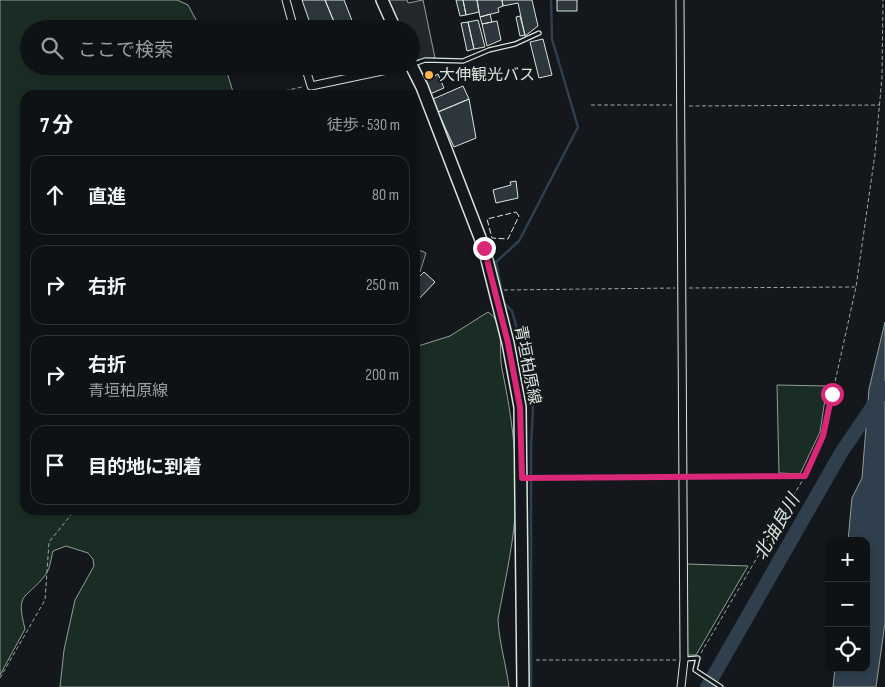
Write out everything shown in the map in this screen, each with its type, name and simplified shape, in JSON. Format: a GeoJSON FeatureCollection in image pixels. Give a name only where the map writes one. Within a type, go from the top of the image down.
{"type":"FeatureCollection","features":[{"type":"Feature","properties":{"kind":"main road"},"geometry":{"type":"LineString","coordinates":[[382,0],[391,20]]}},
{"type":"Feature","properties":{"kind":"main road","name":"青垣柏原線"},"geometry":{"type":"LineString","coordinates":[[416,75],[484,248],[508,343],[520,407],[524,687]]}},
{"type":"Feature","properties":{"kind":"street"},"geometry":{"type":"LineString","coordinates":[[286,0],[292,20]]}},
{"type":"Feature","properties":{"kind":"street"},"geometry":{"type":"LineString","coordinates":[[680,0],[680,288],[684,660],[680,687]]}},
{"type":"Feature","properties":{"kind":"street"},"geometry":{"type":"LineString","coordinates":[[308,75],[311,86],[363,75]]}},
{"type":"Feature","properties":{"kind":"lane"},"geometry":{"type":"LineString","coordinates":[[420,62],[425,60],[463,61],[489,50],[515,44],[539,32]]}},
{"type":"Feature","properties":{"kind":"lane"},"geometry":{"type":"LineString","coordinates":[[684,660],[698,658],[695,670],[720,686]]}},
{"type":"Feature","properties":{"kind":"path"},"geometry":{"type":"LineString","coordinates":[[698,658],[805,476],[823,436],[856,287],[880,105],[883,0]]}},
{"type":"Feature","properties":{"kind":"path"},"geometry":{"type":"LineString","coordinates":[[291,90],[311,86]]}},
{"type":"Feature","properties":{"kind":"path"},"geometry":{"type":"LineString","coordinates":[[591,105],[880,105]]}},
{"type":"Feature","properties":{"kind":"path"},"geometry":{"type":"LineString","coordinates":[[494,290],[856,287]]}},
{"type":"Feature","properties":{"kind":"path"},"geometry":{"type":"LineString","coordinates":[[522,478],[805,476]]}},
{"type":"Feature","properties":{"kind":"path"},"geometry":{"type":"LineString","coordinates":[[0,678],[45,600],[49,542],[70,515]]}},
{"type":"Feature","properties":{"kind":"path"},"geometry":{"type":"LineString","coordinates":[[536,660],[684,660]]}},
{"type":"Feature","properties":{"kind":"green space"},"geometry":{"type":"Polygon","coordinates":[[[0,0],[177,0],[188,5],[196,20],[20,20],[20,75],[228,75],[232,90],[20,90],[20,515],[420,515],[420,345],[450,336],[488,312],[494,317],[499,330],[501,362],[512,424],[515,461],[516,499],[514,530],[498,619],[509,687],[60,687],[64,650],[75,600],[94,566],[93,559],[88,553],[66,546],[53,551],[47,572],[39,583],[24,597],[21,608],[25,629],[0,675],[0,0]]]}},
{"type":"Feature","properties":{"kind":"green space"},"geometry":{"type":"Polygon","coordinates":[[[420,250],[426,253],[420,272],[420,250]]]}},
{"type":"Feature","properties":{"kind":"green space"},"geometry":{"type":"Polygon","coordinates":[[[777,385],[827,386],[820,432],[800,474],[779,473],[777,385]]]}},
{"type":"Feature","properties":{"kind":"green space"},"geometry":{"type":"Polygon","coordinates":[[[687,564],[748,566],[696,655],[687,655],[687,564]]]}},
{"type":"Feature","properties":{"kind":"shaded area"},"geometry":{"type":"Polygon","coordinates":[[[388,0],[407,0],[408,3],[423,0],[435,58],[420,59],[420,20],[397,20],[388,0]]]}},
{"type":"Feature","properties":{"kind":"water"},"geometry":{"type":"Polygon","coordinates":[[[885,322],[885,623],[876,687],[833,687],[835,672],[870,672],[870,537],[848,537],[852,498],[862,478],[869,389],[885,322]]]}},
{"type":"Feature","properties":{"kind":"building"},"geometry":{"type":"Polygon","coordinates":[[[302,0],[325,0],[333,20],[309,20],[302,0]]]}},
{"type":"Feature","properties":{"kind":"building"},"geometry":{"type":"Polygon","coordinates":[[[325,0],[344,0],[352,20],[333,20],[325,0]]]}},
{"type":"Feature","properties":{"kind":"building"},"geometry":{"type":"Polygon","coordinates":[[[456,0],[463,0],[466,15],[460,16],[456,0]]]}},
{"type":"Feature","properties":{"kind":"building"},"geometry":{"type":"Polygon","coordinates":[[[463,0],[477,0],[479,12],[466,15],[463,0]]]}},
{"type":"Feature","properties":{"kind":"building"},"geometry":{"type":"Polygon","coordinates":[[[477,0],[502,0],[503,6],[498,8],[499,12],[480,17],[477,0]]]}},
{"type":"Feature","properties":{"kind":"building"},"geometry":{"type":"Polygon","coordinates":[[[502,0],[532,0],[538,26],[525,36],[518,3],[503,6],[502,0]]]}},
{"type":"Feature","properties":{"kind":"building"},"geometry":{"type":"Polygon","coordinates":[[[557,0],[577,0],[577,11],[557,11],[557,0]]]}},
{"type":"Feature","properties":{"kind":"building"},"geometry":{"type":"Polygon","coordinates":[[[490,14],[492,22],[482,24],[480,17],[490,14]]]}},
{"type":"Feature","properties":{"kind":"building"},"geometry":{"type":"Polygon","coordinates":[[[520,16],[525,35],[520,36],[516,17],[520,16]]]}},
{"type":"Feature","properties":{"kind":"building"},"geometry":{"type":"Polygon","coordinates":[[[478,20],[485,47],[474,49],[468,22],[478,20]]]}},
{"type":"Feature","properties":{"kind":"building"},"geometry":{"type":"Polygon","coordinates":[[[497,21],[501,40],[487,46],[482,24],[497,21]]]}},
{"type":"Feature","properties":{"kind":"building"},"geometry":{"type":"Polygon","coordinates":[[[468,22],[474,49],[467,51],[461,23],[468,22]]]}},
{"type":"Feature","properties":{"kind":"building"},"geometry":{"type":"Polygon","coordinates":[[[543,39],[552,75],[539,78],[530,42],[543,39]]]}},
{"type":"Feature","properties":{"kind":"building"},"geometry":{"type":"Polygon","coordinates":[[[430,71],[433,78],[425,81],[422,74],[430,71]]]}},
{"type":"Feature","properties":{"kind":"building"},"geometry":{"type":"Polygon","coordinates":[[[438,74],[444,88],[430,94],[425,81],[438,74]]]}},
{"type":"Feature","properties":{"kind":"building"},"geometry":{"type":"Polygon","coordinates":[[[463,86],[469,99],[438,112],[433,99],[463,86]]]}},
{"type":"Feature","properties":{"kind":"building"},"geometry":{"type":"Polygon","coordinates":[[[469,99],[476,138],[454,147],[438,112],[469,99]]]}},
{"type":"Feature","properties":{"kind":"building"},"geometry":{"type":"Polygon","coordinates":[[[516,181],[518,198],[496,203],[493,190],[511,185],[510,182],[516,181]]]}},
{"type":"Feature","properties":{"kind":"building"},"geometry":{"type":"Polygon","coordinates":[[[424,272],[435,282],[420,298],[420,276],[424,272]]]}},
{"type":"Feature","properties":{"kind":"waterway"},"geometry":{"type":"LineString","coordinates":[[531,687],[531,446],[533,409],[522,346],[512,311],[504,303],[496,262],[519,241],[578,127],[552,39],[551,0]]}},
{"type":"Feature","properties":{"kind":"waterway","name":"北油良川"},"geometry":{"type":"LineString","coordinates":[[707,687],[841,453],[885,388]]}},
{"type":"Feature","properties":{"kind":"fence"},"geometry":{"type":"LineString","coordinates":[[516,212],[519,216],[508,239],[492,238],[487,219],[516,212]]}},
{"type":"Feature","properties":{"kind":"place","name":"大伸観光バス"},"geometry":{"type":"Point","coordinates":[429,75]}},
{"type":"Feature","properties":{"kind":"route"},"geometry":{"type":"LineString","coordinates":[[484,248],[508,343],[520,407],[522,478],[805,476],[823,436],[832,394]]}}]}
